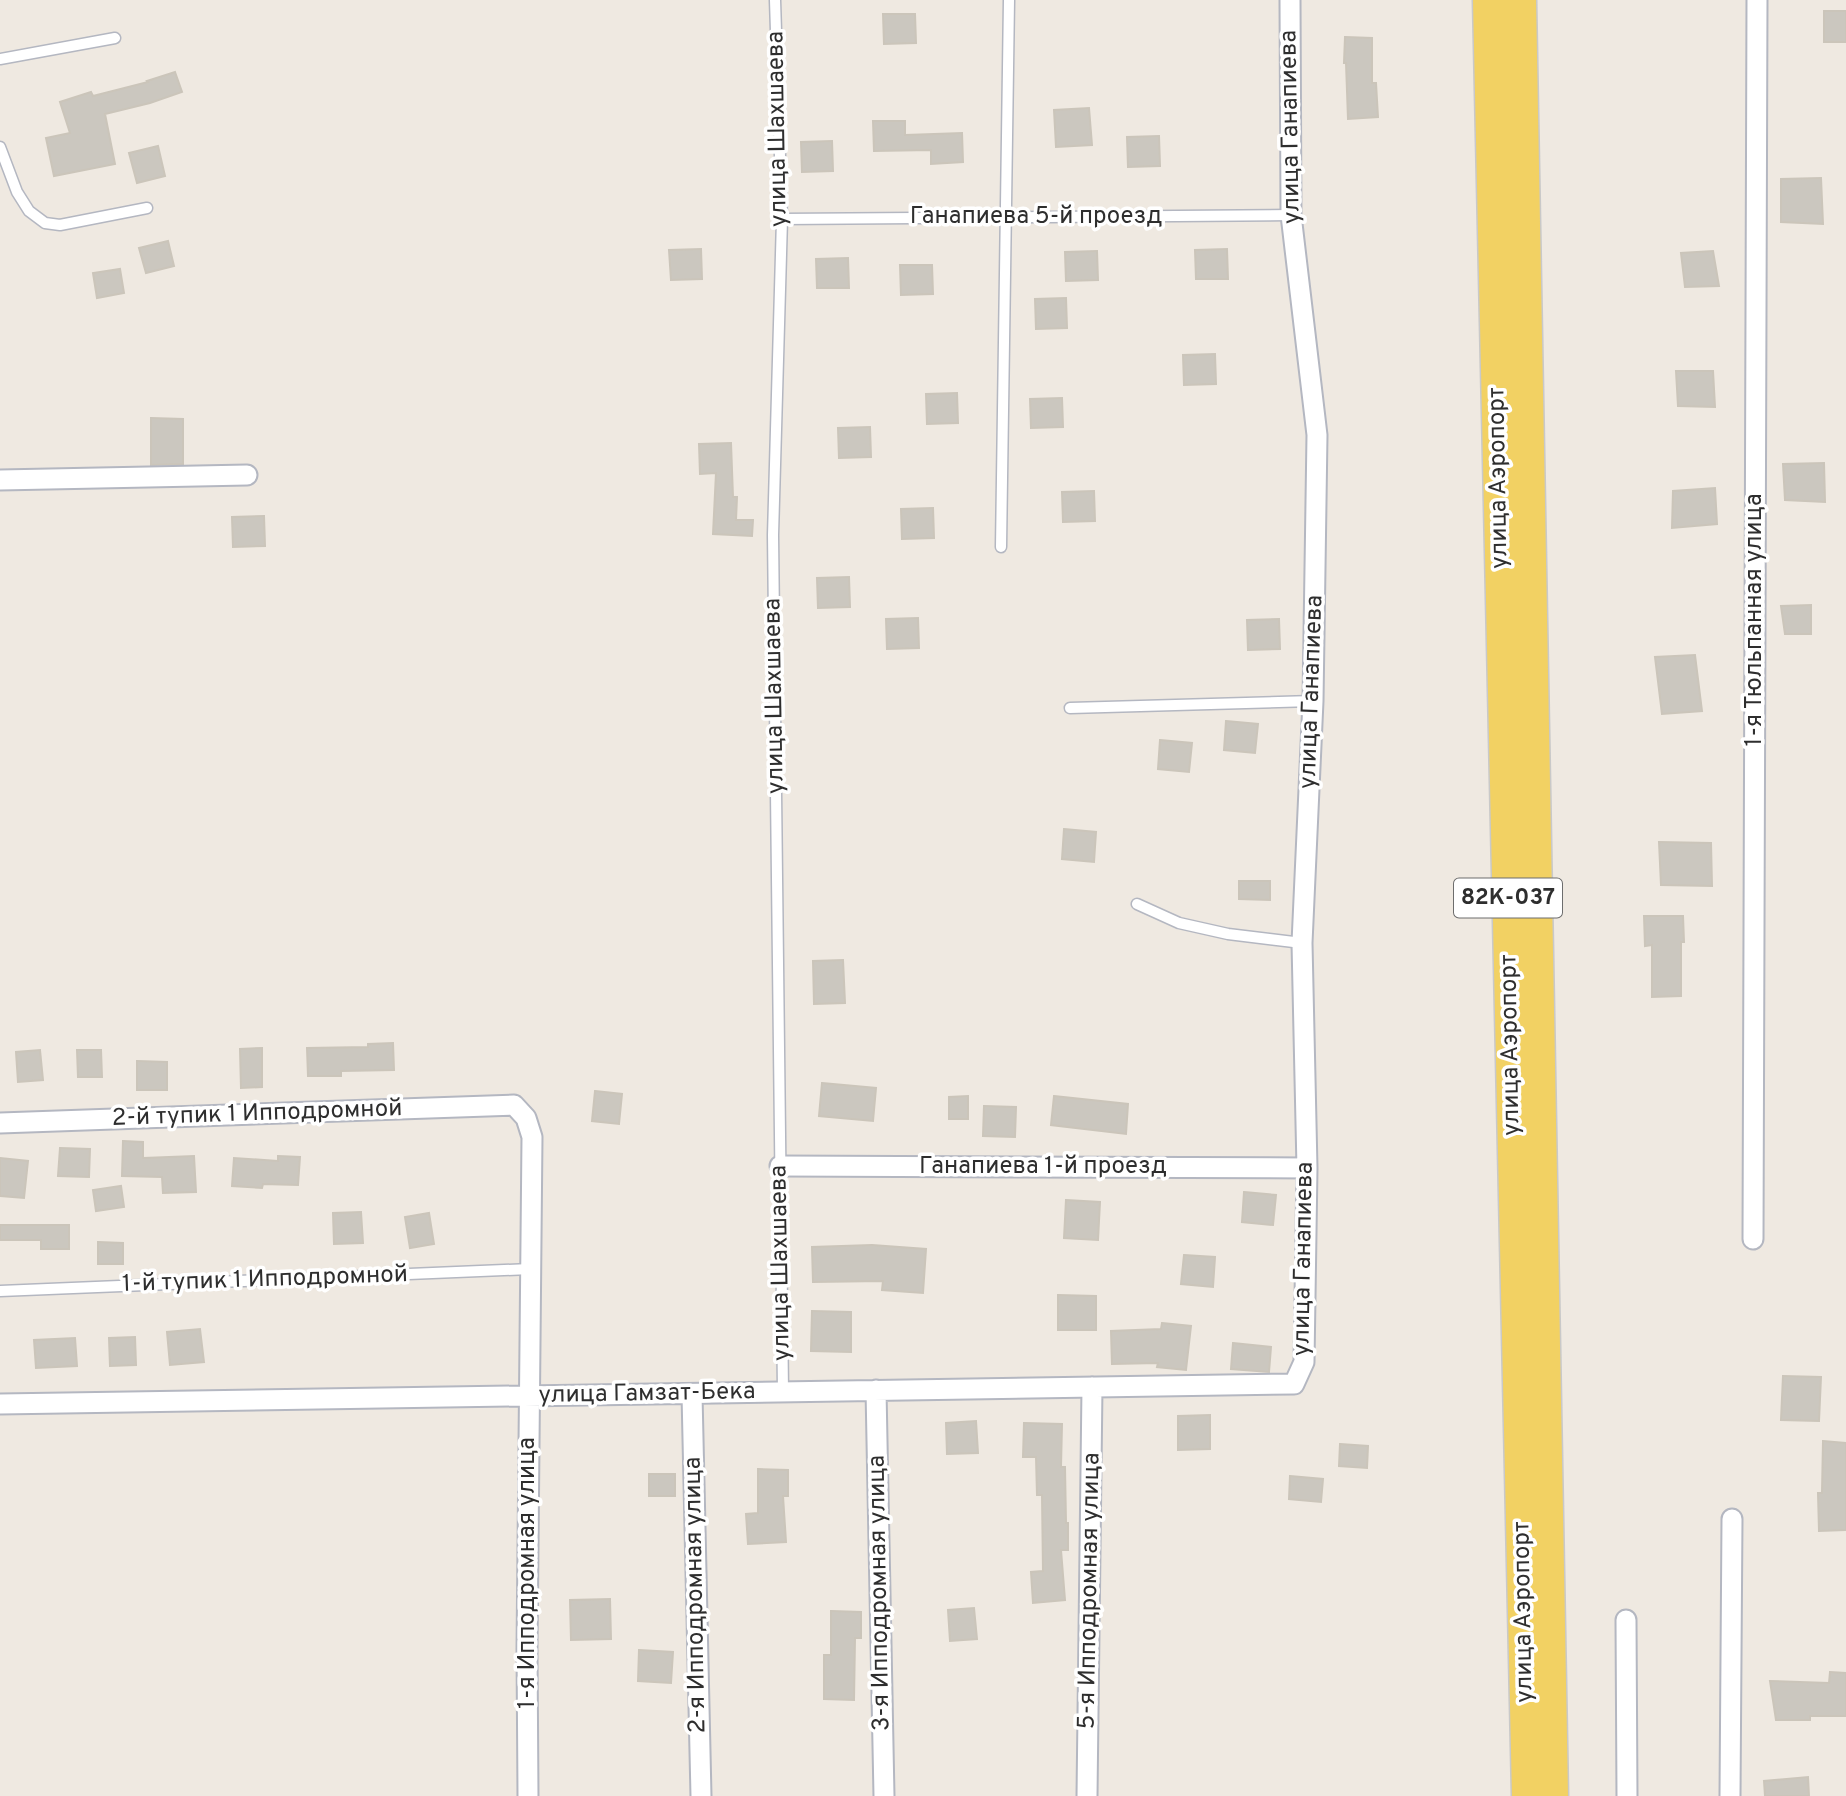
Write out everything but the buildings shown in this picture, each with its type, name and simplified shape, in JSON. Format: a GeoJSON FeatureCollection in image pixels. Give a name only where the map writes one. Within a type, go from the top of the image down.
{"type":"FeatureCollection","features":[{"type":"Feature","properties":{"kind":"main road","name":"улица Аэропорт"},"geometry":{"type":"LineString","coordinates":[[1489,0],[1528,1796]]}},
{"type":"Feature","properties":{"kind":"main road","name":"улица Аэропорт"},"geometry":{"type":"LineString","coordinates":[[1520,0],[1552,1796]]}},
{"type":"Feature","properties":{"kind":"street","name":"улица Ганапиева"},"geometry":{"type":"LineString","coordinates":[[1290,0],[1291,215],[1317,435],[1313,701],[1302,943],[1307,1168],[1304,1362],[1294,1384]]}},
{"type":"Feature","properties":{"kind":"street","name":"1-я Тюльпанная улица"},"geometry":{"type":"LineString","coordinates":[[1753,1239],[1757,0]]}},
{"type":"Feature","properties":{"kind":"street"},"geometry":{"type":"LineString","coordinates":[[0,480],[247,475]]}},
{"type":"Feature","properties":{"kind":"street","name":"2-й тупик 1 Ипподромной"},"geometry":{"type":"LineString","coordinates":[[0,1124],[514,1105]]}},
{"type":"Feature","properties":{"kind":"street","name":"1-я Ипподромная улица"},"geometry":{"type":"LineString","coordinates":[[514,1105],[526,1118],[532,1137],[528,1796]]}},
{"type":"Feature","properties":{"kind":"street","name":"Ганапиева 1-й проезд"},"geometry":{"type":"LineString","coordinates":[[780,1166],[1307,1168]]}},
{"type":"Feature","properties":{"kind":"street","name":"улица Гамзат-Бека"},"geometry":{"type":"LineString","coordinates":[[0,1404],[1294,1384]]}},
{"type":"Feature","properties":{"kind":"street","name":"5-я Ипподромная улица"},"geometry":{"type":"LineString","coordinates":[[1087,1796],[1092,1387]]}},
{"type":"Feature","properties":{"kind":"street","name":"3-я Ипподромная улица"},"geometry":{"type":"LineString","coordinates":[[876,1390],[884,1796]]}},
{"type":"Feature","properties":{"kind":"street","name":"2-я Ипподромная улица"},"geometry":{"type":"LineString","coordinates":[[692,1394],[701,1796]]}},
{"type":"Feature","properties":{"kind":"street"},"geometry":{"type":"LineString","coordinates":[[1730,1796],[1732,1519]]}},
{"type":"Feature","properties":{"kind":"street"},"geometry":{"type":"LineString","coordinates":[[1626,1620],[1627,1796]]}},
{"type":"Feature","properties":{"kind":"lane","name":"улица Шахшаева"},"geometry":{"type":"LineString","coordinates":[[775,0],[782,219],[773,535],[783,1392]]}},
{"type":"Feature","properties":{"kind":"lane"},"geometry":{"type":"LineString","coordinates":[[1001,548],[1009,0]]}},
{"type":"Feature","properties":{"kind":"lane"},"geometry":{"type":"LineString","coordinates":[[0,59],[115,38]]}},
{"type":"Feature","properties":{"kind":"lane"},"geometry":{"type":"LineString","coordinates":[[0,147],[18,192],[29,211],[45,223],[61,225],[147,208]]}},
{"type":"Feature","properties":{"kind":"lane","name":"Ганапиева 5-й проезд"},"geometry":{"type":"LineString","coordinates":[[782,219],[1291,215]]}},
{"type":"Feature","properties":{"kind":"lane"},"geometry":{"type":"LineString","coordinates":[[1070,708],[1313,701]]}},
{"type":"Feature","properties":{"kind":"lane"},"geometry":{"type":"LineString","coordinates":[[1137,904],[1191,926],[1228,934],[1302,943]]}},
{"type":"Feature","properties":{"kind":"lane","name":"1-й тупик 1 Ипподромной"},"geometry":{"type":"LineString","coordinates":[[0,1291],[530,1269]]}}]}
